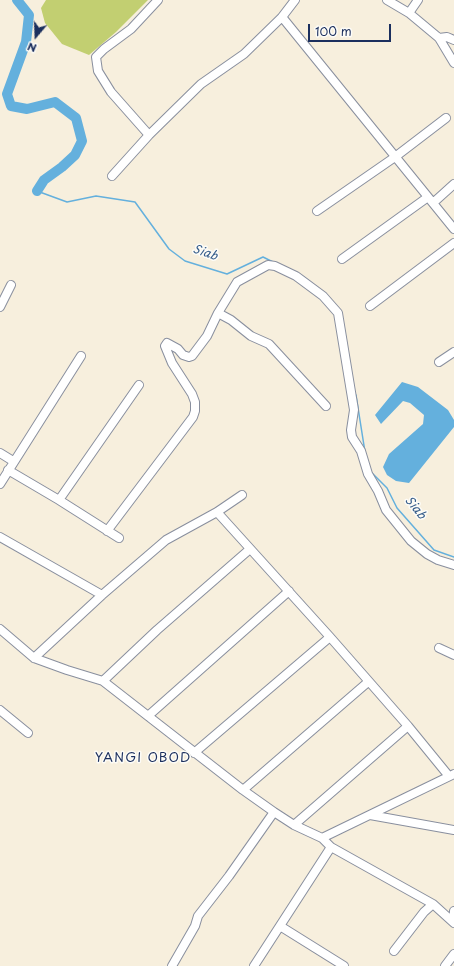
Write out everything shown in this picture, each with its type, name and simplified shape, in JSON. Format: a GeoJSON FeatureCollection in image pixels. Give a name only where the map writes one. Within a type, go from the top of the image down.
{"type":"FeatureCollection","features":[{"type":"Feature","properties":{"kind":"street"},"geometry":{"type":"LineString","coordinates":[[150,135],[111,92],[98,71],[96,57],[104,49],[131,29],[158,0]]}},
{"type":"Feature","properties":{"kind":"street"},"geometry":{"type":"LineString","coordinates":[[112,176],[201,84],[244,54],[282,17],[296,0]]}},
{"type":"Feature","properties":{"kind":"street"},"geometry":{"type":"LineString","coordinates":[[387,0],[409,13],[439,38],[454,63]]}},
{"type":"Feature","properties":{"kind":"street"},"geometry":{"type":"LineString","coordinates":[[409,13],[418,0]]}},
{"type":"Feature","properties":{"kind":"street"},"geometry":{"type":"LineString","coordinates":[[282,17],[454,229]]}},
{"type":"Feature","properties":{"kind":"street"},"geometry":{"type":"LineString","coordinates":[[439,38],[447,37],[454,40]]}},
{"type":"Feature","properties":{"kind":"street"},"geometry":{"type":"LineString","coordinates":[[317,211],[395,157],[446,118]]}},
{"type":"Feature","properties":{"kind":"street"},"geometry":{"type":"LineString","coordinates":[[433,203],[454,184]]}},
{"type":"Feature","properties":{"kind":"street"},"geometry":{"type":"LineString","coordinates":[[342,259],[428,196]]}},
{"type":"Feature","properties":{"kind":"street"},"geometry":{"type":"LineString","coordinates":[[370,306],[454,244]]}},
{"type":"Feature","properties":{"kind":"street"},"geometry":{"type":"LineString","coordinates":[[107,531],[193,417],[195,411],[195,402],[192,394],[172,363],[165,346],[167,343],[178,349],[183,354],[189,357],[192,356],[207,336],[218,313],[237,282],[268,265],[274,266],[296,276],[323,296],[338,313],[354,410],[351,430],[352,437],[360,451],[368,474],[378,491],[386,510],[411,541],[427,554],[438,560],[454,565]]}},
{"type":"Feature","properties":{"kind":"street"},"geometry":{"type":"LineString","coordinates":[[0,307],[11,285]]}},
{"type":"Feature","properties":{"kind":"street"},"geometry":{"type":"LineString","coordinates":[[218,313],[231,320],[251,336],[269,344],[326,406]]}},
{"type":"Feature","properties":{"kind":"street"},"geometry":{"type":"LineString","coordinates":[[439,362],[454,352]]}},
{"type":"Feature","properties":{"kind":"street"},"geometry":{"type":"LineString","coordinates":[[0,484],[80,356]]}},
{"type":"Feature","properties":{"kind":"street"},"geometry":{"type":"LineString","coordinates":[[59,500],[139,385]]}},
{"type":"Feature","properties":{"kind":"street"},"geometry":{"type":"LineString","coordinates":[[0,453],[14,461]]}},
{"type":"Feature","properties":{"kind":"street"},"geometry":{"type":"LineString","coordinates":[[8,470],[119,538]]}},
{"type":"Feature","properties":{"kind":"street"},"geometry":{"type":"LineString","coordinates":[[34,658],[102,595],[166,540],[216,512],[242,495]]}},
{"type":"Feature","properties":{"kind":"street"},"geometry":{"type":"LineString","coordinates":[[216,512],[289,591],[451,774],[337,832],[322,838]]}},
{"type":"Feature","properties":{"kind":"street"},"geometry":{"type":"LineString","coordinates":[[0,537],[102,595]]}},
{"type":"Feature","properties":{"kind":"street"},"geometry":{"type":"LineString","coordinates":[[103,682],[157,630],[250,549]]}},
{"type":"Feature","properties":{"kind":"street"},"geometry":{"type":"LineString","coordinates":[[148,716],[289,591]]}},
{"type":"Feature","properties":{"kind":"street"},"geometry":{"type":"LineString","coordinates":[[0,629],[34,658],[103,682],[194,753],[274,812],[294,825],[322,838],[331,847],[433,904],[453,922]]}},
{"type":"Feature","properties":{"kind":"street"},"geometry":{"type":"LineString","coordinates":[[194,753],[330,637]]}},
{"type":"Feature","properties":{"kind":"street"},"geometry":{"type":"LineString","coordinates":[[438,648],[454,655]]}},
{"type":"Feature","properties":{"kind":"street"},"geometry":{"type":"LineString","coordinates":[[243,790],[368,682]]}},
{"type":"Feature","properties":{"kind":"street"},"geometry":{"type":"LineString","coordinates":[[0,710],[28,733]]}},
{"type":"Feature","properties":{"kind":"street"},"geometry":{"type":"LineString","coordinates":[[294,825],[408,726]]}},
{"type":"Feature","properties":{"kind":"street"},"geometry":{"type":"LineString","coordinates":[[172,966],[195,926],[198,916],[229,876],[274,812]]}},
{"type":"Feature","properties":{"kind":"street"},"geometry":{"type":"LineString","coordinates":[[370,815],[454,830]]}},
{"type":"Feature","properties":{"kind":"street"},"geometry":{"type":"LineString","coordinates":[[254,966],[331,847]]}},
{"type":"Feature","properties":{"kind":"street"},"geometry":{"type":"LineString","coordinates":[[394,951],[424,912],[433,904]]}},
{"type":"Feature","properties":{"kind":"street"},"geometry":{"type":"LineString","coordinates":[[453,922],[454,911]]}},
{"type":"Feature","properties":{"kind":"street"},"geometry":{"type":"LineString","coordinates":[[280,926],[344,966]]}},
{"type":"Feature","properties":{"kind":"street"},"geometry":{"type":"LineString","coordinates":[[445,966],[454,954]]}},
{"type":"Feature","properties":{"kind":"green space"},"geometry":{"type":"Polygon","coordinates":[[[46,0],[148,0],[116,32],[89,55],[62,44],[45,23],[41,8],[46,0]]]}},
{"type":"Feature","properties":{"kind":"water"},"geometry":{"type":"Polygon","coordinates":[[[402,382],[418,387],[448,410],[454,420],[454,427],[409,483],[396,481],[387,475],[383,467],[389,454],[423,424],[424,415],[410,403],[403,401],[381,424],[375,415],[402,382]]]}},
{"type":"Feature","properties":{"kind":"waterway","name":"Siab"},"geometry":{"type":"LineString","coordinates":[[17,0],[29,15],[26,42],[7,94],[11,106],[27,109],[55,102],[76,118],[82,141],[75,155],[44,180],[37,191]]}},
{"type":"Feature","properties":{"kind":"waterway","name":"Siab"},"geometry":{"type":"LineString","coordinates":[[37,191],[67,202],[96,196],[135,202],[169,249],[185,261],[227,274],[263,257],[273,262]]}},
{"type":"Feature","properties":{"kind":"waterway","name":"Siab"},"geometry":{"type":"LineString","coordinates":[[304,277],[313,284]]}},
{"type":"Feature","properties":{"kind":"waterway","name":"Siab"},"geometry":{"type":"LineString","coordinates":[[356,395],[365,452]]}},
{"type":"Feature","properties":{"kind":"waterway","name":"Siab"},"geometry":{"type":"LineString","coordinates":[[371,472],[387,488],[397,508],[434,550],[454,557]]}},
{"type":"Feature","properties":{"kind":"district","name":"YANGI OBOD"},"geometry":{"type":"Point","coordinates":[143,758]}}]}
